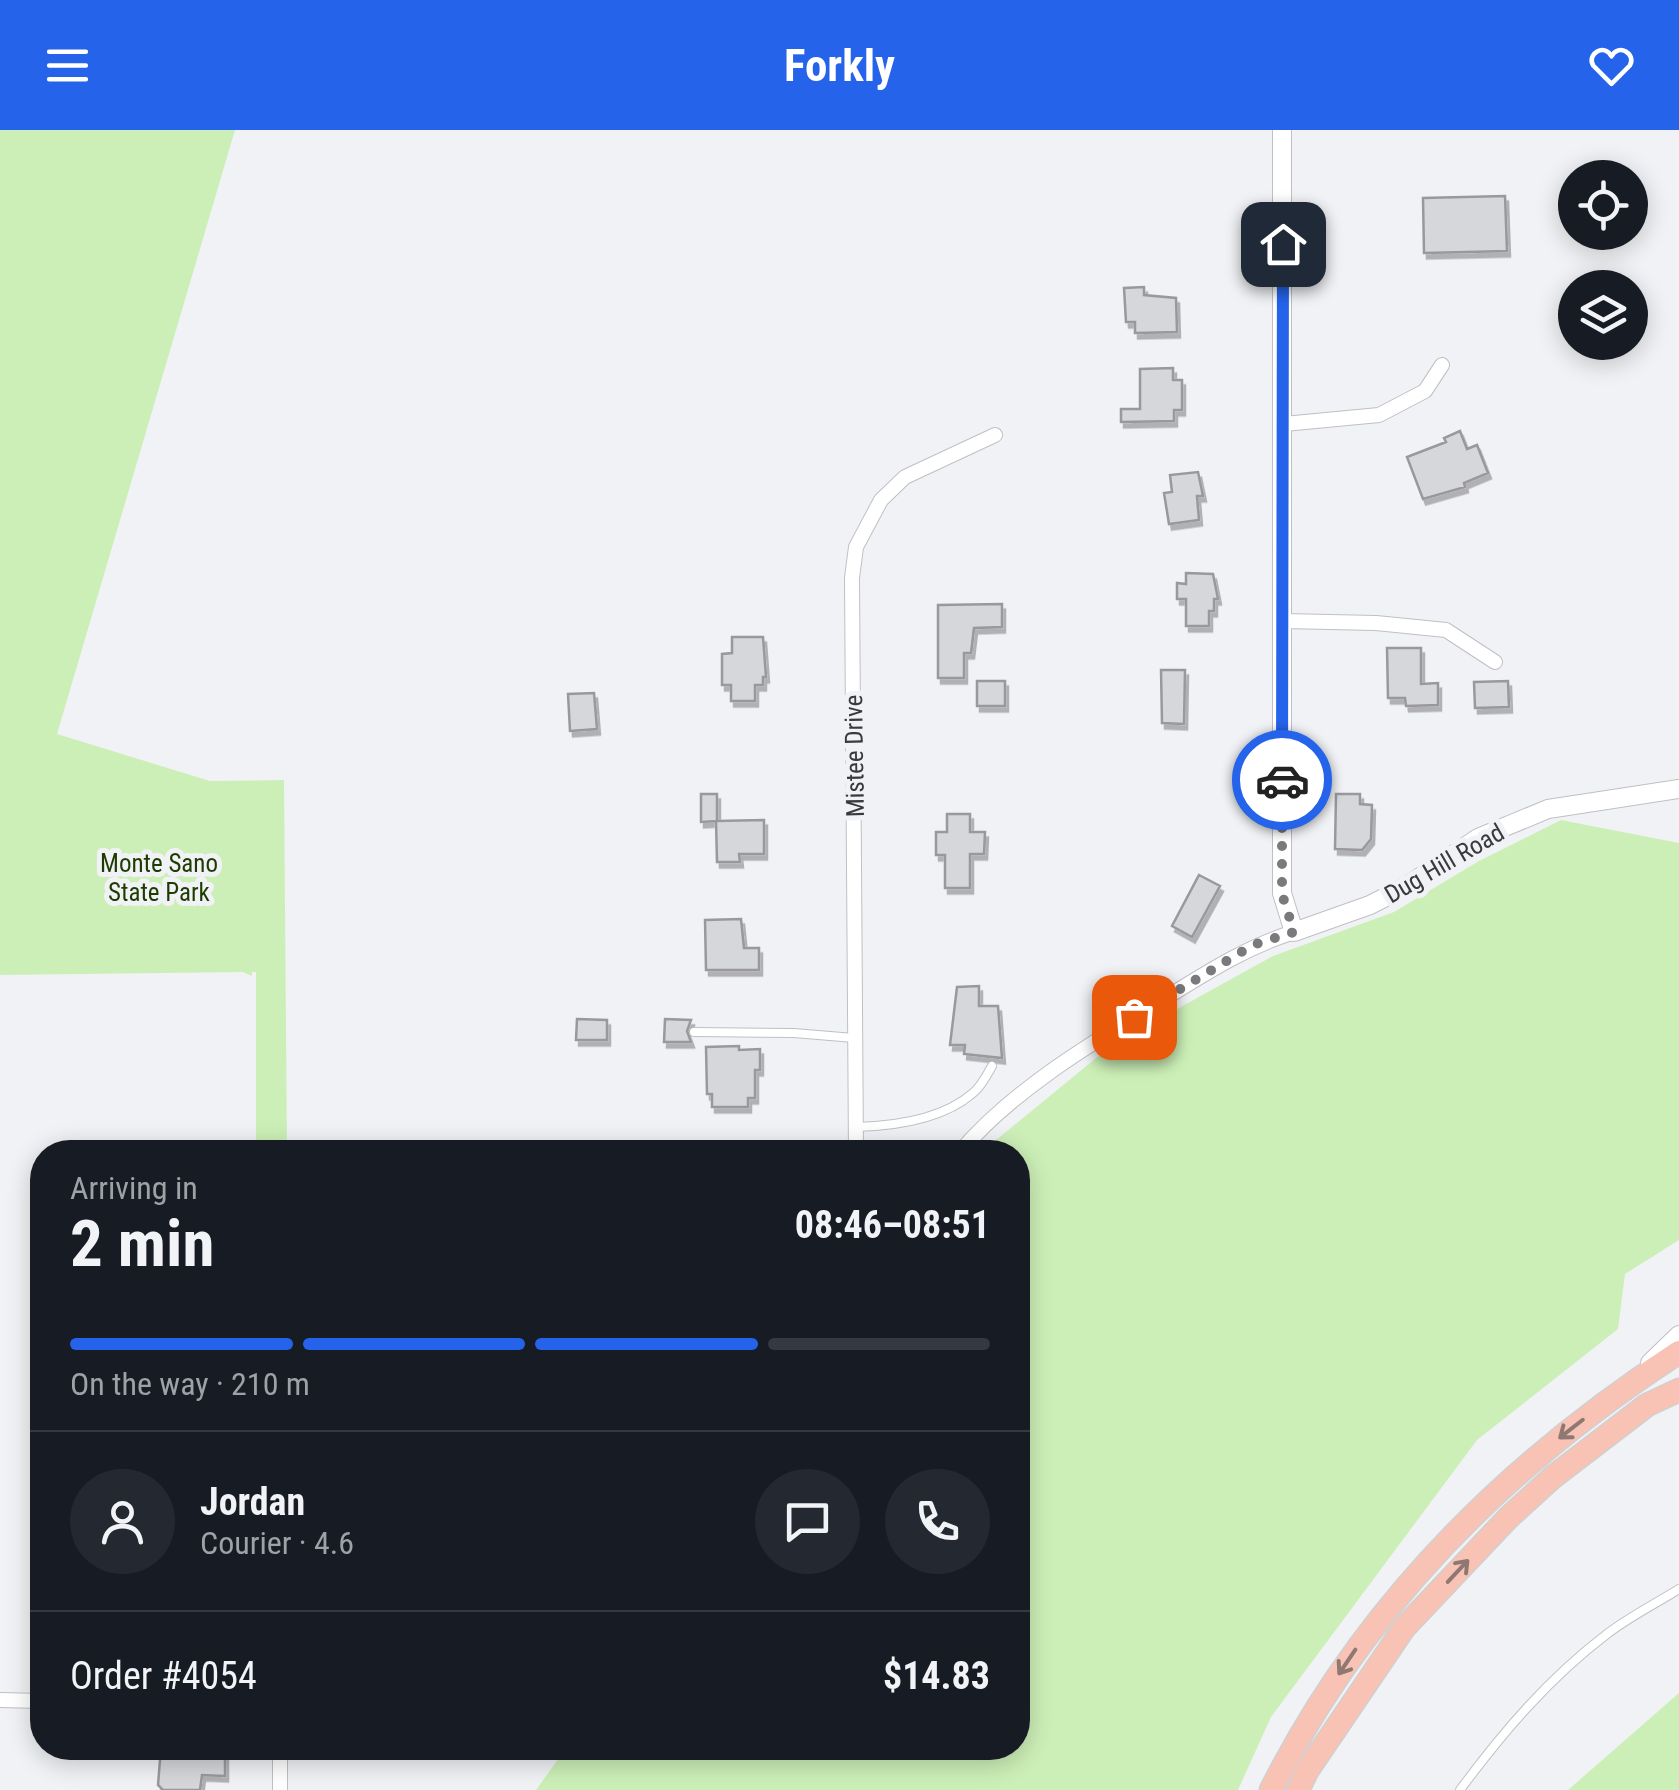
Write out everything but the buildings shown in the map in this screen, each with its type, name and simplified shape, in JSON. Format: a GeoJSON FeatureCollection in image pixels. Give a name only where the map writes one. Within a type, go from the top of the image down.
{"type":"FeatureCollection","features":[{"type":"Feature","properties":{"kind":"highway"},"geometry":{"type":"LineString","coordinates":[[1270,1790],[1360,1642],[1446,1541],[1523,1466],[1624,1388],[1679,1352]]}},
{"type":"Feature","properties":{"kind":"highway"},"geometry":{"type":"LineString","coordinates":[[1298,1790],[1306,1772],[1404,1628],[1552,1477],[1646,1405],[1679,1390]]}},
{"type":"Feature","properties":{"kind":"street"},"geometry":{"type":"LineString","coordinates":[[973,1140],[1034,1085],[1104,1035],[1253,945],[1294,932],[1282,894],[1282,130]]}},
{"type":"Feature","properties":{"kind":"street"},"geometry":{"type":"LineString","coordinates":[[1284,424],[1378,415],[1425,391],[1442,365]]}},
{"type":"Feature","properties":{"kind":"street","name":"Mistee Drive"},"geometry":{"type":"LineString","coordinates":[[856,1140],[852,578],[856,547],[882,500],[904,477],[996,435]]}},
{"type":"Feature","properties":{"kind":"street"},"geometry":{"type":"LineString","coordinates":[[1283,620],[1376,622],[1446,630],[1494,662]]}},
{"type":"Feature","properties":{"kind":"street","name":"Dug Hill Road"},"geometry":{"type":"LineString","coordinates":[[1294,932],[1370,905],[1407,886],[1478,838],[1548,809],[1679,788]]}},
{"type":"Feature","properties":{"kind":"street"},"geometry":{"type":"LineString","coordinates":[[1624,1388],[1679,1336]]}},
{"type":"Feature","properties":{"kind":"street"},"geometry":{"type":"LineString","coordinates":[[0,1700],[30,1700]]}},
{"type":"Feature","properties":{"kind":"street"},"geometry":{"type":"LineString","coordinates":[[280,1760],[280,1790]]}},
{"type":"Feature","properties":{"kind":"lane"},"geometry":{"type":"LineString","coordinates":[[694,1032],[856,1038]]}},
{"type":"Feature","properties":{"kind":"lane"},"geometry":{"type":"LineString","coordinates":[[856,1127],[890,1126],[932,1116],[974,1093],[992,1066]]}},
{"type":"Feature","properties":{"kind":"lane"},"geometry":{"type":"LineString","coordinates":[[1460,1790],[1502,1734],[1561,1672],[1610,1632],[1679,1589]]}},
{"type":"Feature","properties":{"kind":"green space","name":"Monte Sano State Park"},"geometry":{"type":"Polygon","coordinates":[[[0,130],[235,130],[57,734],[210,781],[284,780],[287,1140],[256,1140],[256,972],[252,976],[243,972],[0,975],[0,130]]]}},
{"type":"Feature","properties":{"kind":"green space"},"geometry":{"type":"Polygon","coordinates":[[[1561,820],[1679,843],[1679,1240],[1625,1274],[1618,1329],[1477,1440],[1271,1717],[1238,1790],[536,1790],[557,1760],[1030,1760],[1030,1140],[996,1140],[1112,1045],[1273,956],[1394,912],[1479,861],[1561,820]]]}},
{"type":"Feature","properties":{"kind":"green space"},"geometry":{"type":"Polygon","coordinates":[[[1679,1693],[1679,1790],[1568,1790],[1679,1693]]]}},
{"type":"Feature","properties":{"kind":"way so far"},"geometry":{"type":"LineString","coordinates":[[1134,1017],[1253,945],[1294,932],[1282,894],[1282,780]]}},
{"type":"Feature","properties":{"kind":"route"},"geometry":{"type":"LineString","coordinates":[[1282,780],[1283,244]]}}]}
